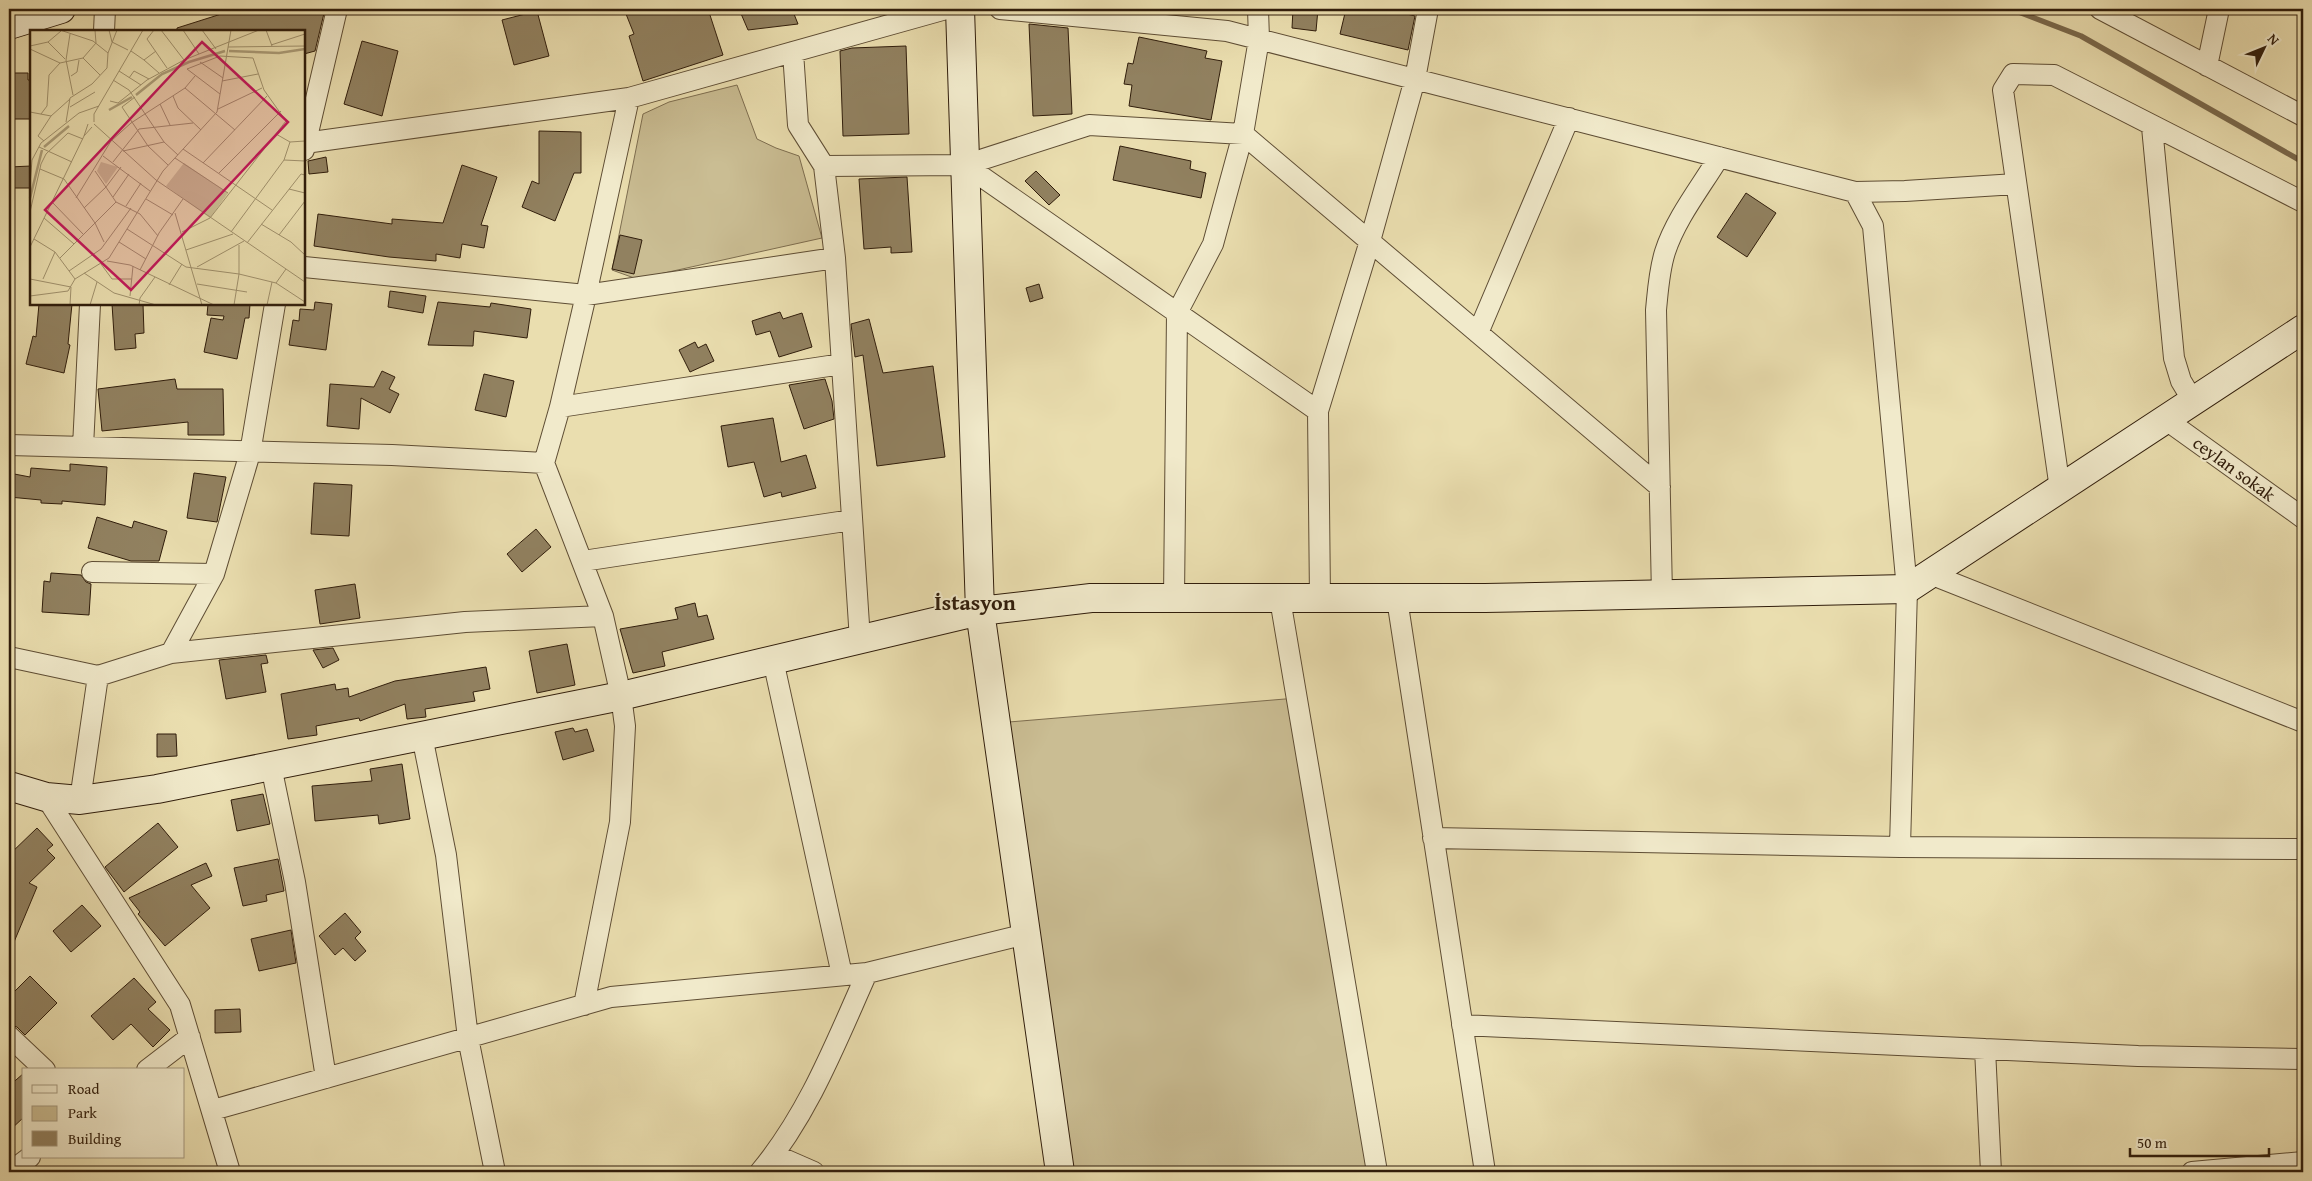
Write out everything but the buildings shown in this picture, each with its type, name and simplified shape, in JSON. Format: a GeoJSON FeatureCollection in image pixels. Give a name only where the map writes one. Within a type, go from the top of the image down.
{"type":"FeatureCollection","features":[{"type":"Feature","properties":{"kind":"street"},"geometry":{"type":"LineString","coordinates":[[9,25],[61,9]]}},
{"type":"Feature","properties":{"kind":"street"},"geometry":{"type":"LineString","coordinates":[[104,30],[105,9]]}},
{"type":"Feature","properties":{"kind":"street"},"geometry":{"type":"LineString","coordinates":[[305,143],[337,9]]}},
{"type":"Feature","properties":{"kind":"street"},"geometry":{"type":"LineString","coordinates":[[305,147],[629,98],[946,9]]}},
{"type":"Feature","properties":{"kind":"street"},"geometry":{"type":"LineString","coordinates":[[960,9],[980,611],[1060,1172]]}},
{"type":"Feature","properties":{"kind":"street"},"geometry":{"type":"LineString","coordinates":[[1000,9],[1227,31],[1855,192],[1905,192],[2016,184]]}},
{"type":"Feature","properties":{"kind":"street"},"geometry":{"type":"LineString","coordinates":[[1174,598],[1177,313],[1213,244],[1243,134],[1259,39],[1258,9]]}},
{"type":"Feature","properties":{"kind":"street"},"geometry":{"type":"LineString","coordinates":[[1320,598],[1318,412],[1370,241],[1415,79],[1428,9]]}},
{"type":"Feature","properties":{"kind":"street"},"geometry":{"type":"LineString","coordinates":[[2100,9],[2303,116]]}},
{"type":"Feature","properties":{"kind":"street"},"geometry":{"type":"LineString","coordinates":[[2207,66],[2219,9]]}},
{"type":"Feature","properties":{"kind":"street"},"geometry":{"type":"LineString","coordinates":[[793,52],[798,125],[824,166],[835,258],[860,640]]}},
{"type":"Feature","properties":{"kind":"street"},"geometry":{"type":"LineString","coordinates":[[2060,489],[2003,90],[2014,74],[2054,75],[2152,127],[2303,202]]}},
{"type":"Feature","properties":{"kind":"street"},"geometry":{"type":"LineString","coordinates":[[584,1005],[620,822],[626,726],[603,616],[544,463],[560,407],[629,98]]}},
{"type":"Feature","properties":{"kind":"street"},"geometry":{"type":"LineString","coordinates":[[1478,333],[1569,118]]}},
{"type":"Feature","properties":{"kind":"street"},"geometry":{"type":"LineString","coordinates":[[824,166],[965,165],[1089,125],[1243,134],[1660,486]]}},
{"type":"Feature","properties":{"kind":"street"},"geometry":{"type":"LineString","coordinates":[[2152,127],[2174,358],[2181,381],[2193,401]]}},
{"type":"Feature","properties":{"kind":"street"},"geometry":{"type":"LineString","coordinates":[[1662,595],[1656,310],[1658,277],[1665,251],[1678,224],[1719,157]]}},
{"type":"Feature","properties":{"kind":"street"},"geometry":{"type":"LineString","coordinates":[[965,165],[1318,412]]}},
{"type":"Feature","properties":{"kind":"street"},"geometry":{"type":"LineString","coordinates":[[1855,192],[1873,226],[1908,589],[1900,847]]}},
{"type":"Feature","properties":{"kind":"street"},"geometry":{"type":"LineString","coordinates":[[305,267],[586,295],[835,258]]}},
{"type":"Feature","properties":{"kind":"street"},"geometry":{"type":"LineString","coordinates":[[83,447],[90,305]]}},
{"type":"Feature","properties":{"kind":"street"},"geometry":{"type":"LineString","coordinates":[[171,653],[214,574],[250,453],[275,305]]}},
{"type":"Feature","properties":{"kind":"street"},"geometry":{"type":"LineString","coordinates":[[9,786],[46,797],[80,800],[157,789],[621,696],[980,611],[1091,598],[1397,599],[1908,589],[2303,328]]}},
{"type":"Feature","properties":{"kind":"street"},"geometry":{"type":"LineString","coordinates":[[560,407],[842,364]]}},
{"type":"Feature","properties":{"kind":"street","name":"ceylan sokak"},"geometry":{"type":"LineString","coordinates":[[2165,419],[2303,518]]}},
{"type":"Feature","properties":{"kind":"street"},"geometry":{"type":"LineString","coordinates":[[9,445],[250,453],[392,455],[544,463]]}},
{"type":"Feature","properties":{"kind":"street"},"geometry":{"type":"LineString","coordinates":[[583,560],[852,520]]}},
{"type":"Feature","properties":{"kind":"street"},"geometry":{"type":"LineString","coordinates":[[92,572],[214,574]]}},
{"type":"Feature","properties":{"kind":"street"},"geometry":{"type":"LineString","coordinates":[[1930,574],[2303,722]]}},
{"type":"Feature","properties":{"kind":"street"},"geometry":{"type":"LineString","coordinates":[[1280,598],[1377,1172]]}},
{"type":"Feature","properties":{"kind":"street"},"geometry":{"type":"LineString","coordinates":[[1397,599],[1485,1172]]}},
{"type":"Feature","properties":{"kind":"street"},"geometry":{"type":"LineString","coordinates":[[9,656],[98,676],[171,653],[465,622],[603,616]]}},
{"type":"Feature","properties":{"kind":"street"},"geometry":{"type":"LineString","coordinates":[[773,660],[842,975]]}},
{"type":"Feature","properties":{"kind":"street"},"geometry":{"type":"LineString","coordinates":[[80,800],[98,676]]}},
{"type":"Feature","properties":{"kind":"street"},"geometry":{"type":"LineString","coordinates":[[422,736],[446,855],[468,1038],[495,1172]]}},
{"type":"Feature","properties":{"kind":"street"},"geometry":{"type":"LineString","coordinates":[[271,766],[294,882],[326,1078]]}},
{"type":"Feature","properties":{"kind":"street"},"geometry":{"type":"LineString","coordinates":[[46,797],[180,1004],[230,1172]]}},
{"type":"Feature","properties":{"kind":"street"},"geometry":{"type":"LineString","coordinates":[[1433,838],[1900,847],[2303,849]]}},
{"type":"Feature","properties":{"kind":"street"},"geometry":{"type":"LineString","coordinates":[[213,1110],[611,997],[866,973],[1026,934]]}},
{"type":"Feature","properties":{"kind":"street"},"geometry":{"type":"LineString","coordinates":[[760,1172],[775,1155],[809,1103],[866,973]]}},
{"type":"Feature","properties":{"kind":"street"},"geometry":{"type":"LineString","coordinates":[[1462,1025],[2138,1056],[2303,1059]]}},
{"type":"Feature","properties":{"kind":"street"},"geometry":{"type":"LineString","coordinates":[[9,1036],[43,1068]]}},
{"type":"Feature","properties":{"kind":"street"},"geometry":{"type":"LineString","coordinates":[[150,1068],[190,1037]]}},
{"type":"Feature","properties":{"kind":"street"},"geometry":{"type":"LineString","coordinates":[[1985,1049],[1990,1172]]}},
{"type":"Feature","properties":{"kind":"street"},"geometry":{"type":"LineString","coordinates":[[775,1155],[814,1172]]}},
{"type":"Feature","properties":{"kind":"street"},"geometry":{"type":"LineString","coordinates":[[10,1172],[29,1158]]}},
{"type":"Feature","properties":{"kind":"street"},"geometry":{"type":"LineString","coordinates":[[2192,1172],[2303,1162]]}},
{"type":"Feature","properties":{"kind":"green space"},"geometry":{"type":"Polygon","coordinates":[[[737,85],[757,139],[799,156],[822,238],[637,279],[612,270],[643,114],[669,102],[737,85]]]}},
{"type":"Feature","properties":{"kind":"green space"},"geometry":{"type":"Polygon","coordinates":[[[1297,698],[1377,1172],[1063,1172],[1009,722],[1297,698]]]}},
{"type":"Feature","properties":{"kind":"waterway"},"geometry":{"type":"LineString","coordinates":[[2011,9],[2081,36],[2303,162]]}},
{"type":"Feature","properties":{"kind":"district","name":"İstasyon"},"geometry":{"type":"Point","coordinates":[975,602]}}]}
